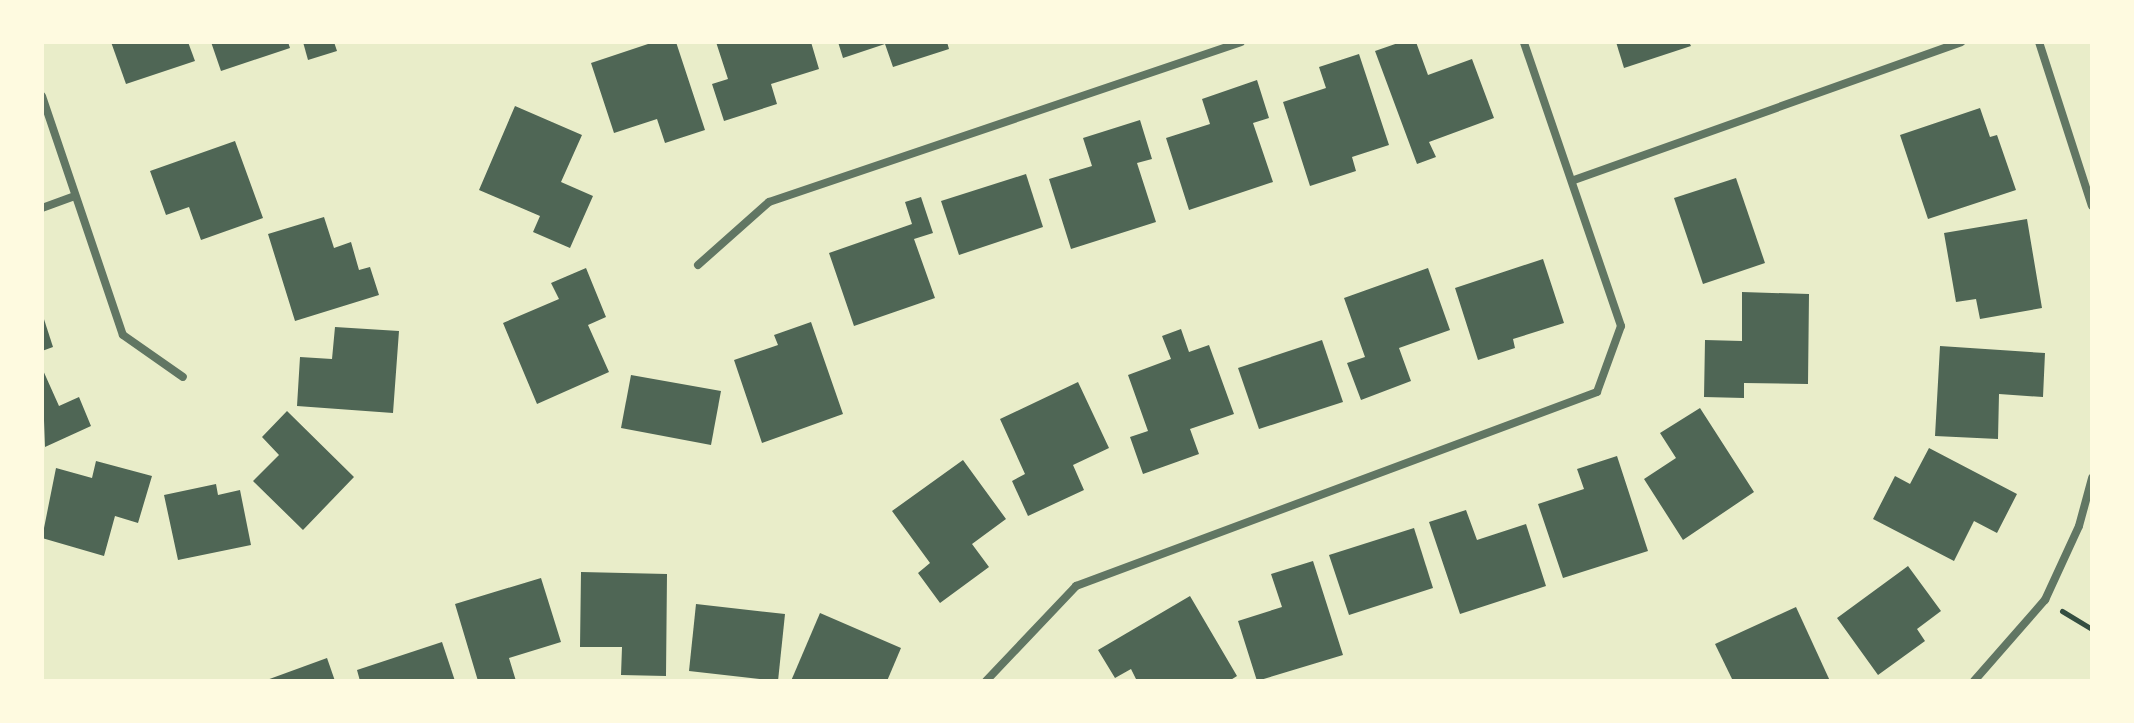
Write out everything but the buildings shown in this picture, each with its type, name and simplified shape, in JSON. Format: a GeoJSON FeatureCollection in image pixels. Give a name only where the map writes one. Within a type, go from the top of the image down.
{"type":"FeatureCollection","features":[{"type":"Feature","properties":{"kind":"street"},"geometry":{"type":"LineString","coordinates":[[698,265],[769,202],[1241,42]]}},
{"type":"Feature","properties":{"kind":"street"},"geometry":{"type":"LineString","coordinates":[[986,681],[1076,586],[1597,392],[1621,326],[1574,180],[1524,42]]}},
{"type":"Feature","properties":{"kind":"street"},"geometry":{"type":"LineString","coordinates":[[1574,180],[1961,42]]}},
{"type":"Feature","properties":{"kind":"street"},"geometry":{"type":"LineString","coordinates":[[2039,42],[2092,206]]}},
{"type":"Feature","properties":{"kind":"street"},"geometry":{"type":"LineString","coordinates":[[42,96],[72,197],[123,335],[183,377]]}},
{"type":"Feature","properties":{"kind":"street"},"geometry":{"type":"LineString","coordinates":[[42,208],[72,197]]}},
{"type":"Feature","properties":{"kind":"street"},"geometry":{"type":"LineString","coordinates":[[1974,681],[2045,600],[2079,526],[2092,478]]}},
{"type":"Feature","properties":{"kind":"path"},"geometry":{"type":"LineString","coordinates":[[2045,600],[2092,629]]}}]}
